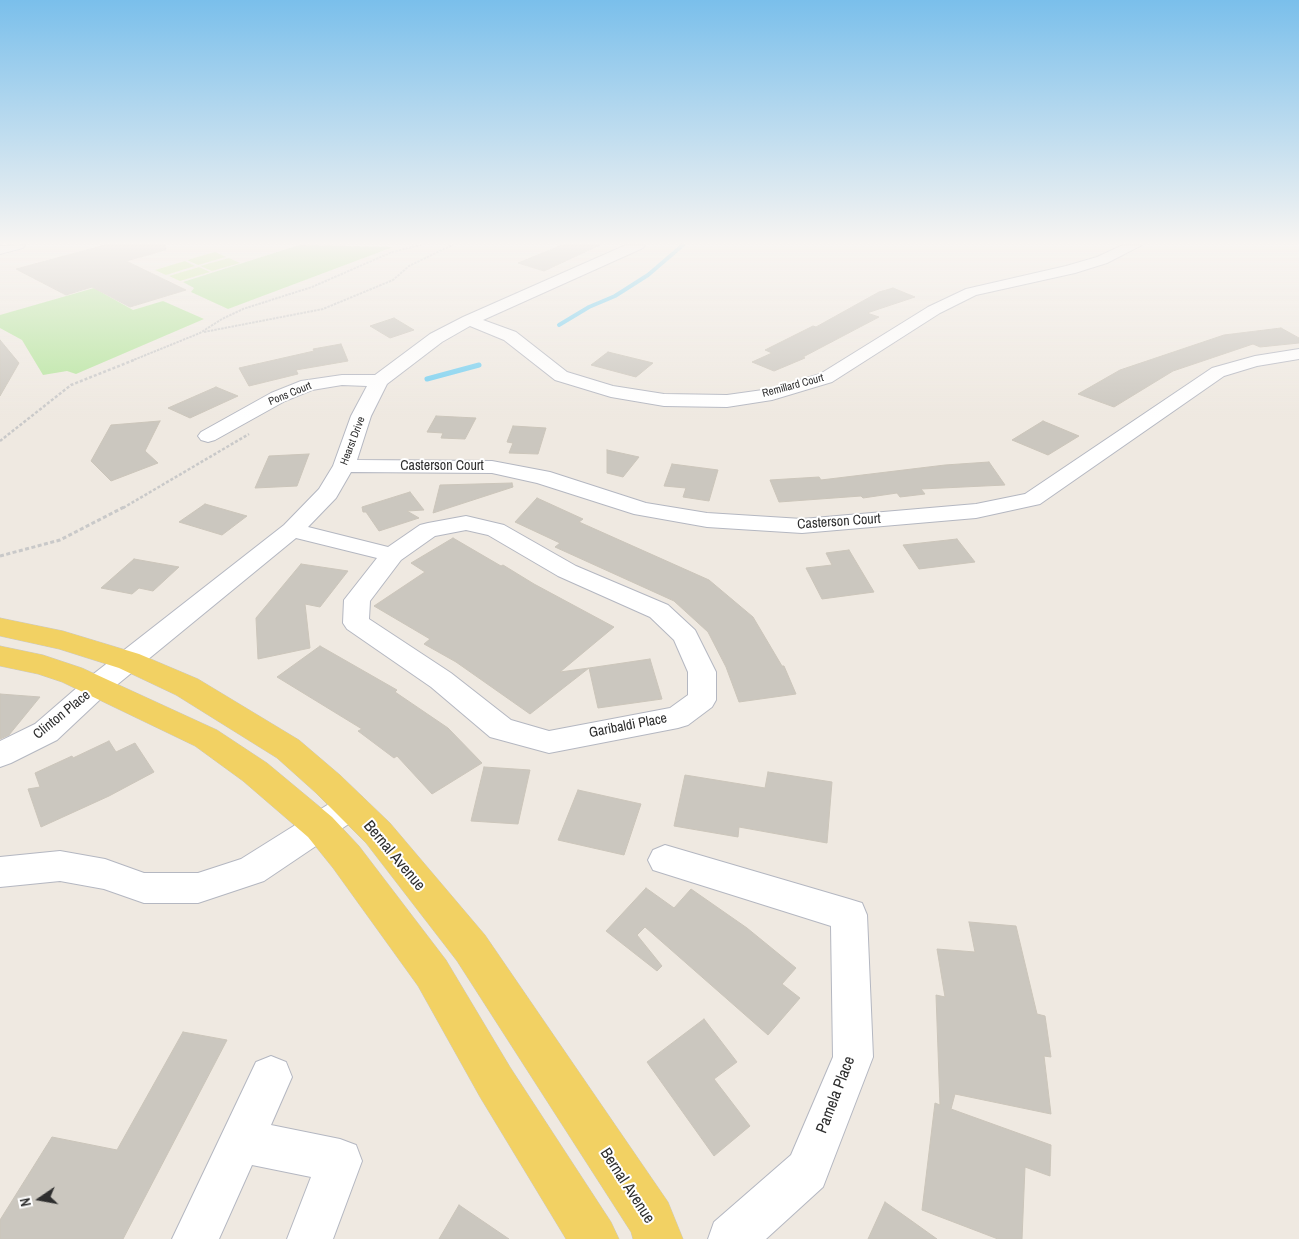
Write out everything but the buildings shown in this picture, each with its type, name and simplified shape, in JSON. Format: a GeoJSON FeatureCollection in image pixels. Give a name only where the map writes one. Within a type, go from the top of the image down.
{"type":"FeatureCollection","features":[{"type":"Feature","properties":{"kind":"main road","name":"Bernal Avenue"},"geometry":{"type":"LineString","coordinates":[[0,627],[63,640],[129,661],[187,687],[288,749],[336,816],[346,857],[432,972],[495,1082],[594,1239]]}},
{"type":"Feature","properties":{"kind":"main road","name":"Bernal Avenue"},"geometry":{"type":"LineString","coordinates":[[0,656],[43,665],[97,686],[206,738],[255,772],[336,816],[378,833],[470,948],[547,1066],[651,1219],[658,1239]]}},
{"type":"Feature","properties":{"kind":"street","name":"Hearst Drive"},"geometry":{"type":"LineString","coordinates":[[97,686],[292,530],[328,493],[344,466],[361,416],[379,381],[409,356],[436,338],[469,320],[508,303]]}},
{"type":"Feature","properties":{"kind":"street","name":"Remillard Court"},"geometry":{"type":"LineString","coordinates":[[469,320],[510,336],[560,376],[611,391],[664,400],[727,401],[772,394],[826,378],[934,310],[949,303]]}},
{"type":"Feature","properties":{"kind":"street","name":"Casterson Court"},"geometry":{"type":"LineString","coordinates":[[344,466],[492,467],[542,477],[642,509],[707,520],[802,526],[976,511],[1032,499],[1218,372],[1255,360],[1299,354]]}},
{"type":"Feature","properties":{"kind":"street","name":"Pons Court"},"geometry":{"type":"LineString","coordinates":[[208,436],[278,397],[308,385],[342,380],[379,381]]}},
{"type":"Feature","properties":{"kind":"street","name":"Garibaldi Place"},"geometry":{"type":"LineString","coordinates":[[466,523],[496,530],[567,571],[659,611],[686,636],[702,672],[702,700],[678,717],[549,742],[500,729],[441,680],[356,623],[357,600],[392,555],[428,530],[466,523]]}},
{"type":"Feature","properties":{"kind":"street"},"geometry":{"type":"LineString","coordinates":[[292,530],[392,555]]}},
{"type":"Feature","properties":{"kind":"street","name":"Clinton Place"},"geometry":{"type":"LineString","coordinates":[[0,755],[46,732],[97,686]]}},
{"type":"Feature","properties":{"kind":"street"},"geometry":{"type":"LineString","coordinates":[[0,872],[60,866],[105,874],[144,888],[198,888],[252,870],[336,816]]}},
{"type":"Feature","properties":{"kind":"street","name":"Pamela Place"},"geometry":{"type":"LineString","coordinates":[[665,860],[849,915],[853,1057],[807,1171],[731,1239]]}},
{"type":"Feature","properties":{"kind":"street"},"geometry":{"type":"LineString","coordinates":[[195,1239],[271,1077]]}},
{"type":"Feature","properties":{"kind":"street"},"geometry":{"type":"LineString","coordinates":[[241,1141],[340,1162],[310,1239]]}},
{"type":"Feature","properties":{"kind":"path"},"geometry":{"type":"LineString","coordinates":[[0,441],[71,385],[200,333],[222,319],[262,303]]}},
{"type":"Feature","properties":{"kind":"path"},"geometry":{"type":"LineString","coordinates":[[200,333],[279,320],[323,309],[338,303]]}},
{"type":"Feature","properties":{"kind":"path"},"geometry":{"type":"LineString","coordinates":[[0,556],[60,540],[107,517],[248,436],[250,428],[236,420]]}},
{"type":"Feature","properties":{"kind":"green space"},"geometry":{"type":"Polygon","coordinates":[[[42,303],[120,303],[133,310],[157,303],[167,303],[204,319],[76,374],[67,371],[43,375],[22,340],[0,328],[0,315],[42,303]]]}},
{"type":"Feature","properties":{"kind":"green space"},"geometry":{"type":"Polygon","coordinates":[[[215,303],[244,303],[228,309],[215,303]]]}},
{"type":"Feature","properties":{"kind":"waterway"},"geometry":{"type":"LineString","coordinates":[[559,325],[599,303]]}},
{"type":"Feature","properties":{"kind":"waterway"},"geometry":{"type":"LineString","coordinates":[[427,379],[479,365]]}}]}
